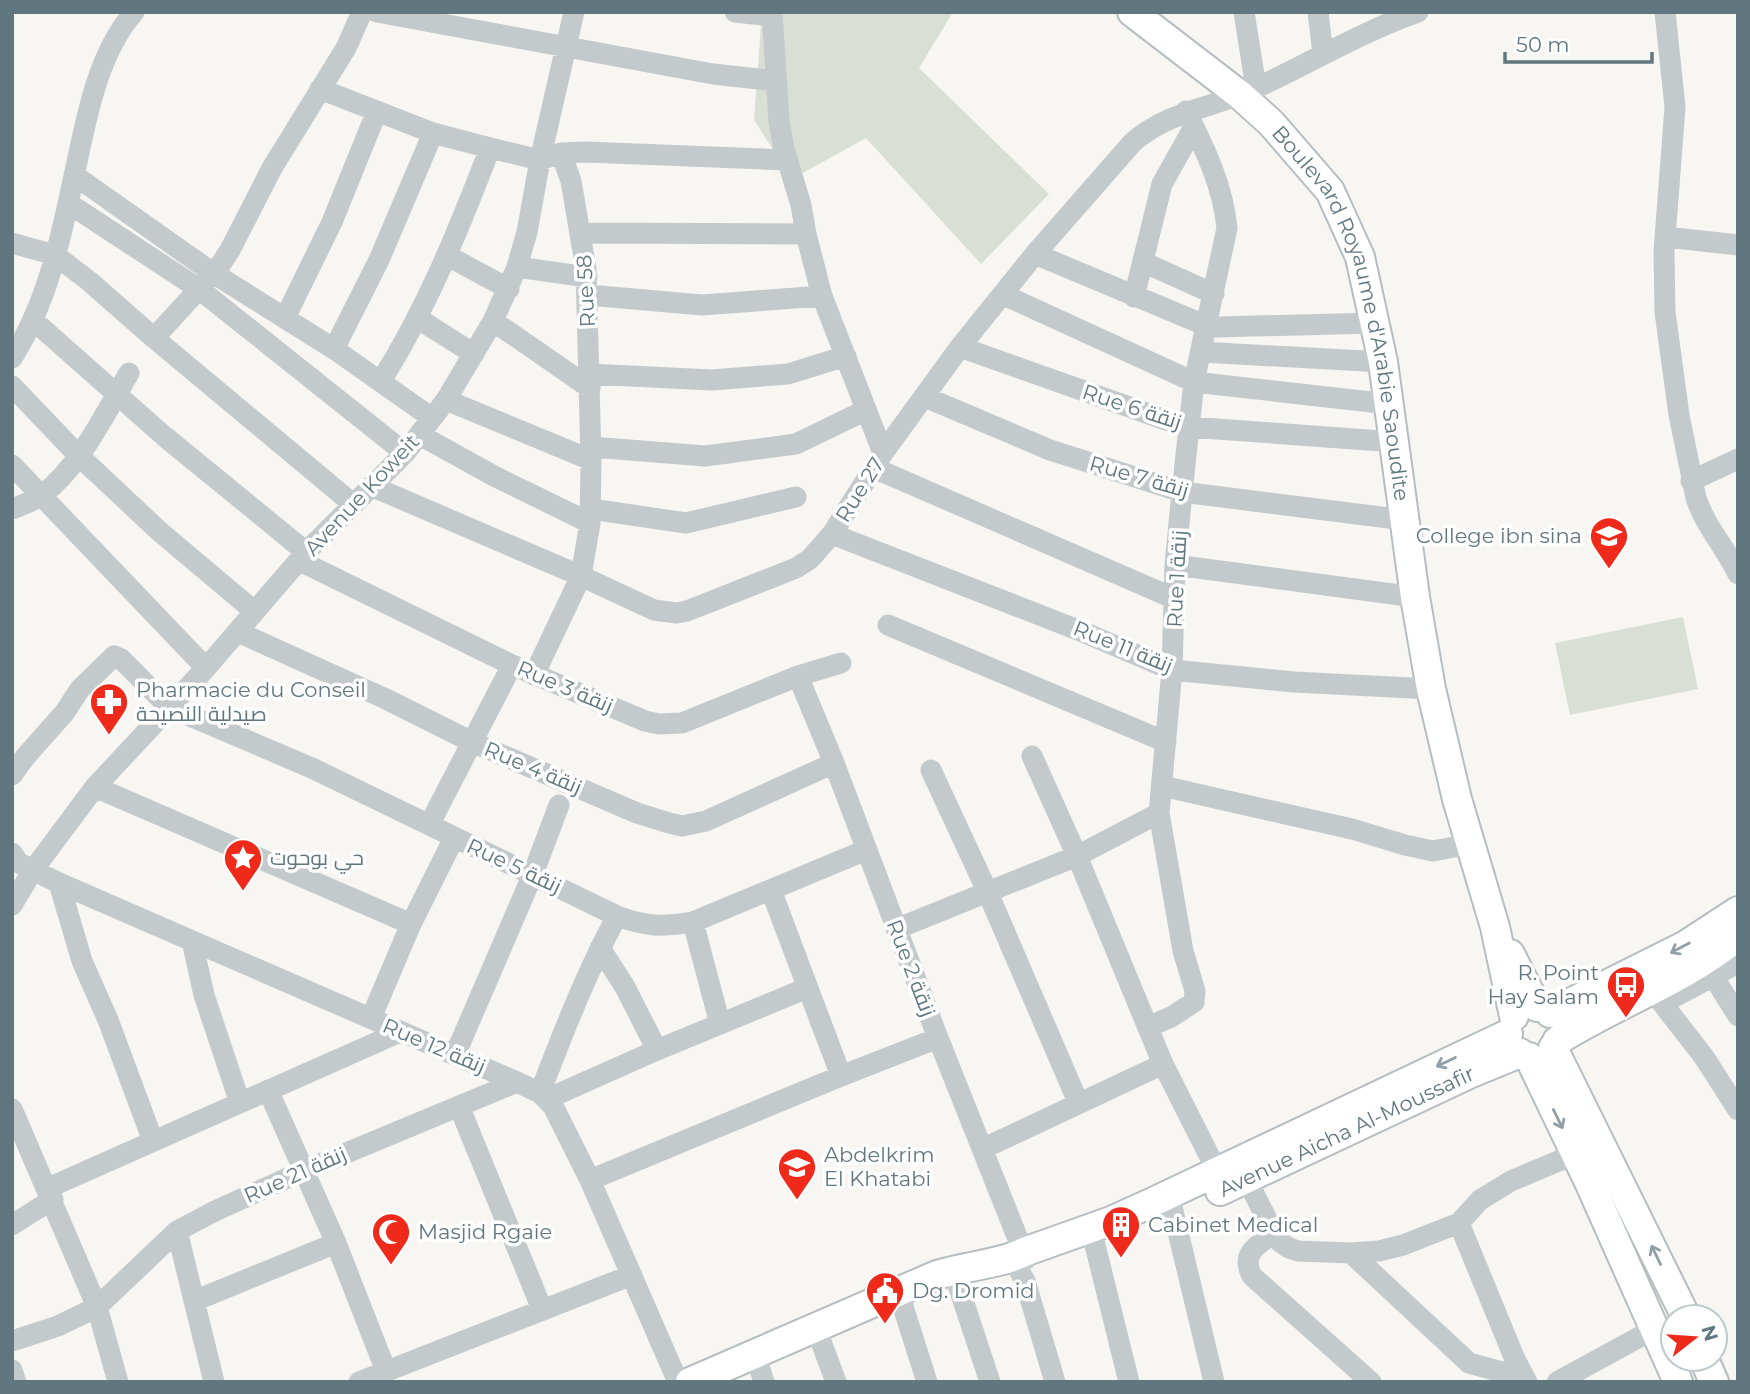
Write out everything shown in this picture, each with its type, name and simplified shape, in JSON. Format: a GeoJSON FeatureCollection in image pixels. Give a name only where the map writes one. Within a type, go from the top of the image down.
{"type":"FeatureCollection","features":[{"type":"Feature","properties":{"kind":"main road","name":"Boulevard Royaume d'Arabie Saoudite"},"geometry":{"type":"LineString","coordinates":[[1132,12],[1248,91],[1271,123],[1330,191],[1360,257],[1390,404],[1415,597],[1431,689],[1469,844],[1495,927],[1575,1154],[1678,1382]]}},
{"type":"Feature","properties":{"kind":"main road","name":"Avenue Aicha Al-Moussafir"},"geometry":{"type":"LineString","coordinates":[[690,1382],[898,1291],[953,1270],[1094,1241],[1173,1211],[1230,1180],[1469,1074],[1686,945],[1738,911]]}},
{"type":"Feature","properties":{"kind":"main road","name":"Avenue Aicha Al-Moussafir"},"geometry":{"type":"LineString","coordinates":[[1533,1034],[1583,1025],[1658,997],[1738,936]]}},
{"type":"Feature","properties":{"kind":"main road","name":"Boulevard Royaume d'Arabie Saoudite"},"geometry":{"type":"LineString","coordinates":[[1533,1034],[1593,1126],[1679,1303]]}},
{"type":"Feature","properties":{"kind":"main road","name":"Avenue Aicha Al-Moussafir"},"geometry":{"type":"LineString","coordinates":[[1020,1256],[1111,1220],[1230,1180]]}},
{"type":"Feature","properties":{"kind":"street"},"geometry":{"type":"LineString","coordinates":[[12,358],[34,321],[55,255],[87,115],[104,63],[122,28],[134,12]]}},
{"type":"Feature","properties":{"kind":"street"},"geometry":{"type":"LineString","coordinates":[[154,338],[230,250],[272,169],[346,48],[362,12]]}},
{"type":"Feature","properties":{"kind":"street"},"geometry":{"type":"LineString","coordinates":[[377,12],[713,74],[776,81]]}},
{"type":"Feature","properties":{"kind":"street","name":"Avenue Koweit"},"geometry":{"type":"LineString","coordinates":[[12,905],[19,863],[95,787],[206,668],[352,504],[405,453],[446,400],[493,321],[535,232],[540,160],[574,12]]}},
{"type":"Feature","properties":{"kind":"street"},"geometry":{"type":"LineString","coordinates":[[735,12],[772,14],[780,133],[802,205],[806,234],[822,296],[866,410],[878,460],[1173,598]]}},
{"type":"Feature","properties":{"kind":"street"},"geometry":{"type":"LineString","coordinates":[[1244,12],[1248,91]]}},
{"type":"Feature","properties":{"kind":"street"},"geometry":{"type":"LineString","coordinates":[[1318,12],[1323,54]]}},
{"type":"Feature","properties":{"kind":"street","name":"Rue 27"},"geometry":{"type":"LineString","coordinates":[[371,486],[654,610],[677,613],[796,568],[810,559],[832,534],[878,460],[960,347],[1035,254],[1133,142],[1150,128],[1190,119],[1323,54],[1375,20],[1418,12]]}},
{"type":"Feature","properties":{"kind":"street"},"geometry":{"type":"LineString","coordinates":[[1665,12],[1675,107],[1666,237],[1667,339],[1691,481],[1699,508],[1730,556],[1738,574]]}},
{"type":"Feature","properties":{"kind":"street"},"geometry":{"type":"LineString","coordinates":[[320,89],[433,133],[540,160],[561,153],[787,160]]}},
{"type":"Feature","properties":{"kind":"street"},"geometry":{"type":"LineString","coordinates":[[285,318],[332,222],[377,111]]}},
{"type":"Feature","properties":{"kind":"street"},"geometry":{"type":"LineString","coordinates":[[1133,297],[1163,184],[1190,119]]}},
{"type":"Feature","properties":{"kind":"street","name":"Rue 1 زنقة"},"geometry":{"type":"LineString","coordinates":[[1148,1027],[1183,1011],[1194,1002],[1195,991],[1183,951],[1159,813],[1172,670],[1175,627],[1173,598],[1182,492],[1195,382],[1201,352],[1212,326],[1214,294],[1227,228],[1225,208],[1208,155],[1190,119]]}},
{"type":"Feature","properties":{"kind":"street"},"geometry":{"type":"LineString","coordinates":[[334,349],[379,260],[433,133]]}},
{"type":"Feature","properties":{"kind":"street"},"geometry":{"type":"LineString","coordinates":[[381,382],[448,256],[490,148]]}},
{"type":"Feature","properties":{"kind":"street","name":"Rue 58"},"geometry":{"type":"LineString","coordinates":[[534,675],[581,576],[591,516],[587,286],[571,181],[561,153]]}},
{"type":"Feature","properties":{"kind":"street"},"geometry":{"type":"LineString","coordinates":[[74,175],[206,281],[405,453]]}},
{"type":"Feature","properties":{"kind":"street"},"geometry":{"type":"LineString","coordinates":[[68,203],[206,281],[285,318],[334,349],[381,382],[426,427],[494,476],[591,516],[686,523],[796,497]]}},
{"type":"Feature","properties":{"kind":"street"},"geometry":{"type":"LineString","coordinates":[[581,233],[806,234]]}},
{"type":"Feature","properties":{"kind":"street"},"geometry":{"type":"LineString","coordinates":[[1666,237],[1738,245]]}},
{"type":"Feature","properties":{"kind":"street"},"geometry":{"type":"LineString","coordinates":[[12,243],[55,255],[89,281],[352,504]]}},
{"type":"Feature","properties":{"kind":"street"},"geometry":{"type":"LineString","coordinates":[[1035,254],[1133,297],[1212,326],[1375,323]]}},
{"type":"Feature","properties":{"kind":"street"},"geometry":{"type":"LineString","coordinates":[[448,256],[509,289]]}},
{"type":"Feature","properties":{"kind":"street"},"geometry":{"type":"LineString","coordinates":[[1143,262],[1214,294]]}},
{"type":"Feature","properties":{"kind":"street"},"geometry":{"type":"LineString","coordinates":[[517,267],[587,286],[702,304],[822,296]]}},
{"type":"Feature","properties":{"kind":"street"},"geometry":{"type":"LineString","coordinates":[[1004,295],[1195,382],[1390,404]]}},
{"type":"Feature","properties":{"kind":"street"},"geometry":{"type":"LineString","coordinates":[[417,318],[474,354]]}},
{"type":"Feature","properties":{"kind":"street","name":"Rue 3 زنقة"},"geometry":{"type":"LineString","coordinates":[[34,321],[303,557],[534,675],[659,724],[694,719],[798,676],[841,663]]}},
{"type":"Feature","properties":{"kind":"street"},"geometry":{"type":"LineString","coordinates":[[493,321],[590,381],[725,379],[788,374],[846,356]]}},
{"type":"Feature","properties":{"kind":"street","name":"Rue 6 زنقة"},"geometry":{"type":"LineString","coordinates":[[960,347],[1190,427],[1395,442]]}},
{"type":"Feature","properties":{"kind":"street"},"geometry":{"type":"LineString","coordinates":[[1201,352],[1383,362]]}},
{"type":"Feature","properties":{"kind":"street"},"geometry":{"type":"LineString","coordinates":[[12,509],[41,496],[61,478],[129,373]]}},
{"type":"Feature","properties":{"kind":"street"},"geometry":{"type":"LineString","coordinates":[[12,386],[78,455],[159,531],[254,611]]}},
{"type":"Feature","properties":{"kind":"street","name":"Rue 7 زنقة"},"geometry":{"type":"LineString","coordinates":[[925,397],[1050,450],[1182,492],[1405,520]]}},
{"type":"Feature","properties":{"kind":"street"},"geometry":{"type":"LineString","coordinates":[[446,400],[591,454],[705,456],[796,444],[866,410]]}},
{"type":"Feature","properties":{"kind":"street"},"geometry":{"type":"LineString","coordinates":[[1691,481],[1738,459]]}},
{"type":"Feature","properties":{"kind":"street"},"geometry":{"type":"LineString","coordinates":[[12,464],[206,668]]}},
{"type":"Feature","properties":{"kind":"street","name":"Rue 11 زنقة"},"geometry":{"type":"LineString","coordinates":[[832,534],[1083,632],[1172,670],[1294,682],[1431,689]]}},
{"type":"Feature","properties":{"kind":"street"},"geometry":{"type":"LineString","coordinates":[[1175,565],[1415,597]]}},
{"type":"Feature","properties":{"kind":"street"},"geometry":{"type":"LineString","coordinates":[[888,625],[1166,742]]}},
{"type":"Feature","properties":{"kind":"street","name":"Rue 4 زنقة"},"geometry":{"type":"LineString","coordinates":[[237,632],[386,699],[472,742],[637,813],[682,826],[706,821],[834,763]]}},
{"type":"Feature","properties":{"kind":"street"},"geometry":{"type":"LineString","coordinates":[[12,775],[65,712],[80,689],[113,656],[121,659],[169,707]]}},
{"type":"Feature","properties":{"kind":"street"},"geometry":{"type":"LineString","coordinates":[[429,825],[512,665]]}},
{"type":"Feature","properties":{"kind":"street","name":"Rue 2 زنقة"},"geometry":{"type":"LineString","coordinates":[[798,676],[982,1149],[1020,1256]]}},
{"type":"Feature","properties":{"kind":"street","name":"Rue 5 زنقة"},"geometry":{"type":"LineString","coordinates":[[169,707],[314,769],[617,916],[647,926],[663,927],[693,922],[866,850]]}},
{"type":"Feature","properties":{"kind":"street"},"geometry":{"type":"LineString","coordinates":[[1032,756],[1077,856],[1163,1064],[1230,1180],[1280,1242],[1298,1251],[1351,1253],[1379,1251],[1403,1245],[1459,1223],[1480,1200],[1511,1181],[1575,1154]]}},
{"type":"Feature","properties":{"kind":"street"},"geometry":{"type":"LineString","coordinates":[[931,770],[988,892],[1079,1102]]}},
{"type":"Feature","properties":{"kind":"street"},"geometry":{"type":"LineString","coordinates":[[1163,786],[1352,829],[1433,851],[1469,844]]}},
{"type":"Feature","properties":{"kind":"street"},"geometry":{"type":"LineString","coordinates":[[95,787],[411,924]]}},
{"type":"Feature","properties":{"kind":"street"},"geometry":{"type":"LineString","coordinates":[[455,1055],[533,874],[559,805]]}},
{"type":"Feature","properties":{"kind":"street"},"geometry":{"type":"LineString","coordinates":[[897,929],[1077,856],[1159,813]]}},
{"type":"Feature","properties":{"kind":"street"},"geometry":{"type":"LineString","coordinates":[[371,1018],[411,924],[454,838]]}},
{"type":"Feature","properties":{"kind":"street","name":"Rue 12 زنقة"},"geometry":{"type":"LineString","coordinates":[[19,863],[544,1096]]}},
{"type":"Feature","properties":{"kind":"street"},"geometry":{"type":"LineString","coordinates":[[59,883],[82,961],[108,1020],[153,1141]]}},
{"type":"Feature","properties":{"kind":"street"},"geometry":{"type":"LineString","coordinates":[[771,890],[841,1076]]}},
{"type":"Feature","properties":{"kind":"street"},"geometry":{"type":"LineString","coordinates":[[544,1096],[567,1021],[617,916]]}},
{"type":"Feature","properties":{"kind":"street"},"geometry":{"type":"LineString","coordinates":[[693,922],[720,1024]]}},
{"type":"Feature","properties":{"kind":"street"},"geometry":{"type":"LineString","coordinates":[[192,941],[204,995],[240,1103]]}},
{"type":"Feature","properties":{"kind":"street"},"geometry":{"type":"LineString","coordinates":[[600,948],[625,987],[657,1050]]}},
{"type":"Feature","properties":{"kind":"street"},"geometry":{"type":"LineString","coordinates":[[1738,963],[1713,976],[1658,997],[1704,1057],[1738,1110]]}},
{"type":"Feature","properties":{"kind":"street"},"geometry":{"type":"LineString","coordinates":[[1713,976],[1738,1016]]}},
{"type":"Feature","properties":{"kind":"street"},"geometry":{"type":"LineString","coordinates":[[544,1096],[807,988]]}},
{"type":"Feature","properties":{"kind":"street"},"geometry":{"type":"LineString","coordinates":[[12,1225],[50,1194],[153,1141],[400,1032]]}},
{"type":"Feature","properties":{"kind":"street"},"geometry":{"type":"LineString","coordinates":[[590,1180],[938,1038]]}},
{"type":"Feature","properties":{"kind":"street"},"geometry":{"type":"LineString","coordinates":[[982,1149],[1163,1064]]}},
{"type":"Feature","properties":{"kind":"street","name":"Rue 21 زنقة"},"geometry":{"type":"LineString","coordinates":[[12,1341],[58,1326],[97,1307],[177,1231],[215,1210],[517,1082]]}},
{"type":"Feature","properties":{"kind":"street"},"geometry":{"type":"LineString","coordinates":[[268,1090],[336,1243],[386,1371]]}},
{"type":"Feature","properties":{"kind":"street"},"geometry":{"type":"LineString","coordinates":[[544,1096],[553,1106],[590,1180],[678,1382]]}},
{"type":"Feature","properties":{"kind":"street"},"geometry":{"type":"LineString","coordinates":[[459,1105],[542,1309]]}},
{"type":"Feature","properties":{"kind":"street"},"geometry":{"type":"LineString","coordinates":[[12,1109],[22,1156],[50,1194],[97,1307],[118,1382]]}},
{"type":"Feature","properties":{"kind":"street"},"geometry":{"type":"LineString","coordinates":[[1173,1211],[1214,1382]]}},
{"type":"Feature","properties":{"kind":"street"},"geometry":{"type":"LineString","coordinates":[[1459,1223],[1523,1381]]}},
{"type":"Feature","properties":{"kind":"street"},"geometry":{"type":"LineString","coordinates":[[177,1231],[214,1382]]}},
{"type":"Feature","properties":{"kind":"street"},"geometry":{"type":"LineString","coordinates":[[1274,1233],[1249,1254],[1247,1263],[1252,1276],[1371,1382]]}},
{"type":"Feature","properties":{"kind":"street"},"geometry":{"type":"LineString","coordinates":[[1094,1241],[1129,1382]]}},
{"type":"Feature","properties":{"kind":"street"},"geometry":{"type":"LineString","coordinates":[[194,1301],[336,1243]]}},
{"type":"Feature","properties":{"kind":"street"},"geometry":{"type":"LineString","coordinates":[[1351,1253],[1468,1363],[1523,1381]]}},
{"type":"Feature","properties":{"kind":"street"},"geometry":{"type":"LineString","coordinates":[[1020,1256],[1055,1382]]}},
{"type":"Feature","properties":{"kind":"street"},"geometry":{"type":"LineString","coordinates":[[953,1270],[990,1382]]}},
{"type":"Feature","properties":{"kind":"street"},"geometry":{"type":"LineString","coordinates":[[359,1382],[632,1275]]}},
{"type":"Feature","properties":{"kind":"street"},"geometry":{"type":"LineString","coordinates":[[898,1291],[927,1382]]}},
{"type":"Feature","properties":{"kind":"street"},"geometry":{"type":"LineString","coordinates":[[816,1328],[835,1382]]}},
{"type":"Feature","properties":{"kind":"street"},"geometry":{"type":"LineString","coordinates":[[1557,1382],[1654,1329]]}},
{"type":"Feature","properties":{"kind":"street"},"geometry":{"type":"LineString","coordinates":[[755,1353],[764,1382]]}},
{"type":"Feature","properties":{"kind":"street"},"geometry":{"type":"LineString","coordinates":[[12,1370],[16,1382]]}},
{"type":"Feature","properties":{"kind":"shaded area"},"geometry":{"type":"Polygon","coordinates":[[[762,12],[953,12],[919,68],[1049,194],[981,264],[866,138],[792,179],[754,120],[762,12]]]}},
{"type":"Feature","properties":{"kind":"shaded area"},"geometry":{"type":"Polygon","coordinates":[[[1683,617],[1698,689],[1570,715],[1555,643],[1683,617]]]}},
{"type":"Feature","properties":{"kind":"place","name":"College ibn sina"},"geometry":{"type":"Point","coordinates":[1609,570]}},
{"type":"Feature","properties":{"kind":"place","name":"Pharmacie du Conseil صيدلية النصيحة"},"geometry":{"type":"Point","coordinates":[109,736]}},
{"type":"Feature","properties":{"kind":"place","name":"حي بوحوت"},"geometry":{"type":"Point","coordinates":[243,892]}},
{"type":"Feature","properties":{"kind":"place","name":"R. Point Hay Salam"},"geometry":{"type":"Point","coordinates":[1626,1019]}},
{"type":"Feature","properties":{"kind":"place","name":"Abdelkrim El Khatabi"},"geometry":{"type":"Point","coordinates":[797,1201]}},
{"type":"Feature","properties":{"kind":"place","name":"Cabinet Medical"},"geometry":{"type":"Point","coordinates":[1121,1259]}},
{"type":"Feature","properties":{"kind":"place","name":"Masjid Rgaie"},"geometry":{"type":"Point","coordinates":[391,1266]}},
{"type":"Feature","properties":{"kind":"place","name":"Dg. Dromid"},"geometry":{"type":"Point","coordinates":[885,1325]}}]}
